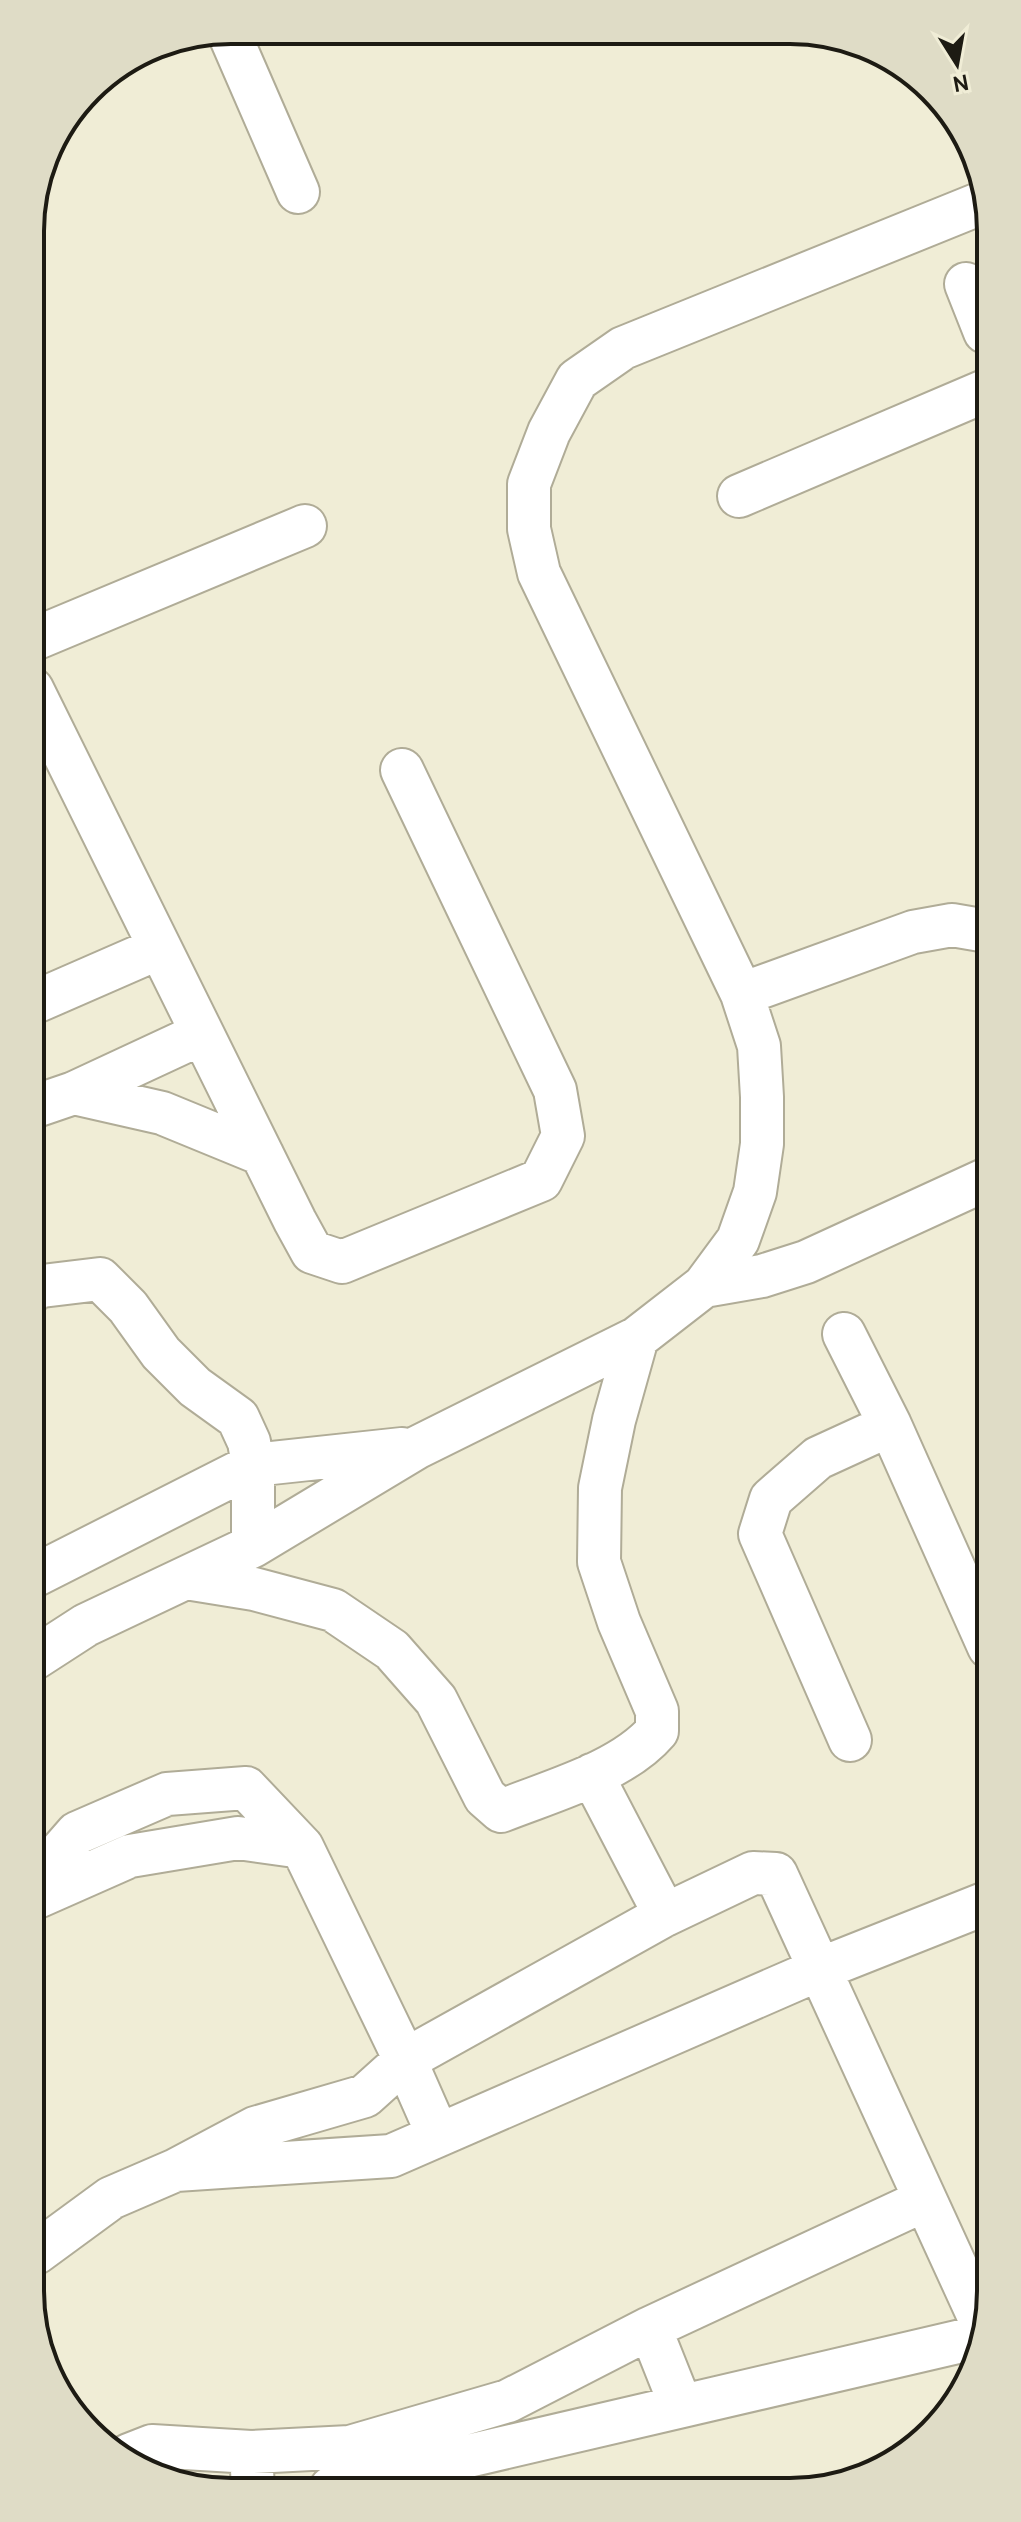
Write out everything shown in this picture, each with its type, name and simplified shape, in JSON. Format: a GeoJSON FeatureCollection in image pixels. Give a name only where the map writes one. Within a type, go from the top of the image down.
{"type":"FeatureCollection","features":[{"type":"Feature","properties":{"kind":"street"},"geometry":{"type":"LineString","coordinates":[[234,44],[298,192]]}},
{"type":"Feature","properties":{"kind":"street"},"geometry":{"type":"LineString","coordinates":[[44,1652],[86,1625],[253,1546],[416,1448],[637,1338],[704,1286],[738,1240],[755,1192],[762,1144],[759,1046],[742,994],[539,573],[529,529],[529,484],[549,432],[577,380],[623,348],[975,206]]}},
{"type":"Feature","properties":{"kind":"street"},"geometry":{"type":"LineString","coordinates":[[966,284],[977,312]]}},
{"type":"Feature","properties":{"kind":"street"},"geometry":{"type":"LineString","coordinates":[[739,496],[977,394]]}},
{"type":"Feature","properties":{"kind":"street"},"geometry":{"type":"LineString","coordinates":[[44,635],[305,526]]}},
{"type":"Feature","properties":{"kind":"street"},"geometry":{"type":"LineString","coordinates":[[44,723],[312,1252],[342,1262],[541,1180],[563,1136],[555,1090],[402,770]]}},
{"type":"Feature","properties":{"kind":"street"},"geometry":{"type":"LineString","coordinates":[[742,994],[913,932],[952,925],[977,929]]}},
{"type":"Feature","properties":{"kind":"street"},"geometry":{"type":"LineString","coordinates":[[44,998],[159,948]]}},
{"type":"Feature","properties":{"kind":"street"},"geometry":{"type":"LineString","coordinates":[[44,1103],[74,1093],[201,1034]]}},
{"type":"Feature","properties":{"kind":"street"},"geometry":{"type":"LineString","coordinates":[[74,1093],[162,1113],[262,1154]]}},
{"type":"Feature","properties":{"kind":"street"},"geometry":{"type":"LineString","coordinates":[[704,1286],[762,1276],[806,1262],[977,1184]]}},
{"type":"Feature","properties":{"kind":"street"},"geometry":{"type":"LineString","coordinates":[[44,1286],[100,1279],[128,1307],[161,1353],[195,1387],[238,1418],[249,1442],[253,1465],[253,1546]]}},
{"type":"Feature","properties":{"kind":"street"},"geometry":{"type":"LineString","coordinates":[[844,1334],[890,1425],[977,1620]]}},
{"type":"Feature","properties":{"kind":"street"},"geometry":{"type":"LineString","coordinates":[[186,1578],[254,1589],[333,1610],[392,1650],[436,1700],[485,1797],[501,1811],[592,1775],[644,1746],[657,1731],[657,1711],[619,1622],[599,1562],[600,1488],[614,1420],[637,1338]]}},
{"type":"Feature","properties":{"kind":"street"},"geometry":{"type":"LineString","coordinates":[[850,1740],[760,1534],[771,1499],[818,1458],[890,1425]]}},
{"type":"Feature","properties":{"kind":"street"},"geometry":{"type":"LineString","coordinates":[[44,1571],[253,1465],[416,1448]]}},
{"type":"Feature","properties":{"kind":"street"},"geometry":{"type":"LineString","coordinates":[[592,1775],[665,1915]]}},
{"type":"Feature","properties":{"kind":"street"},"geometry":{"type":"LineString","coordinates":[[44,1871],[77,1833],[167,1794],[246,1788],[302,1847],[438,2135]]}},
{"type":"Feature","properties":{"kind":"street"},"geometry":{"type":"LineString","coordinates":[[44,1894],[130,1856],[238,1838],[302,1847]]}},
{"type":"Feature","properties":{"kind":"street"},"geometry":{"type":"LineString","coordinates":[[44,2247],[111,2198],[176,2170],[255,2128],[365,2096],[405,2060],[665,1915],[753,1873],[776,1874],[976,2310]]}},
{"type":"Feature","properties":{"kind":"street"},"geometry":{"type":"LineString","coordinates":[[176,2170],[391,2156],[820,1969],[977,1907]]}},
{"type":"Feature","properties":{"kind":"street"},"geometry":{"type":"LineString","coordinates":[[136,2452],[152,2446],[252,2470],[350,2447],[508,2401],[650,2328],[925,2200]]}},
{"type":"Feature","properties":{"kind":"street"},"geometry":{"type":"LineString","coordinates":[[650,2328],[681,2406]]}},
{"type":"Feature","properties":{"kind":"street"},"geometry":{"type":"LineString","coordinates":[[374,2478],[970,2339]]}}]}
